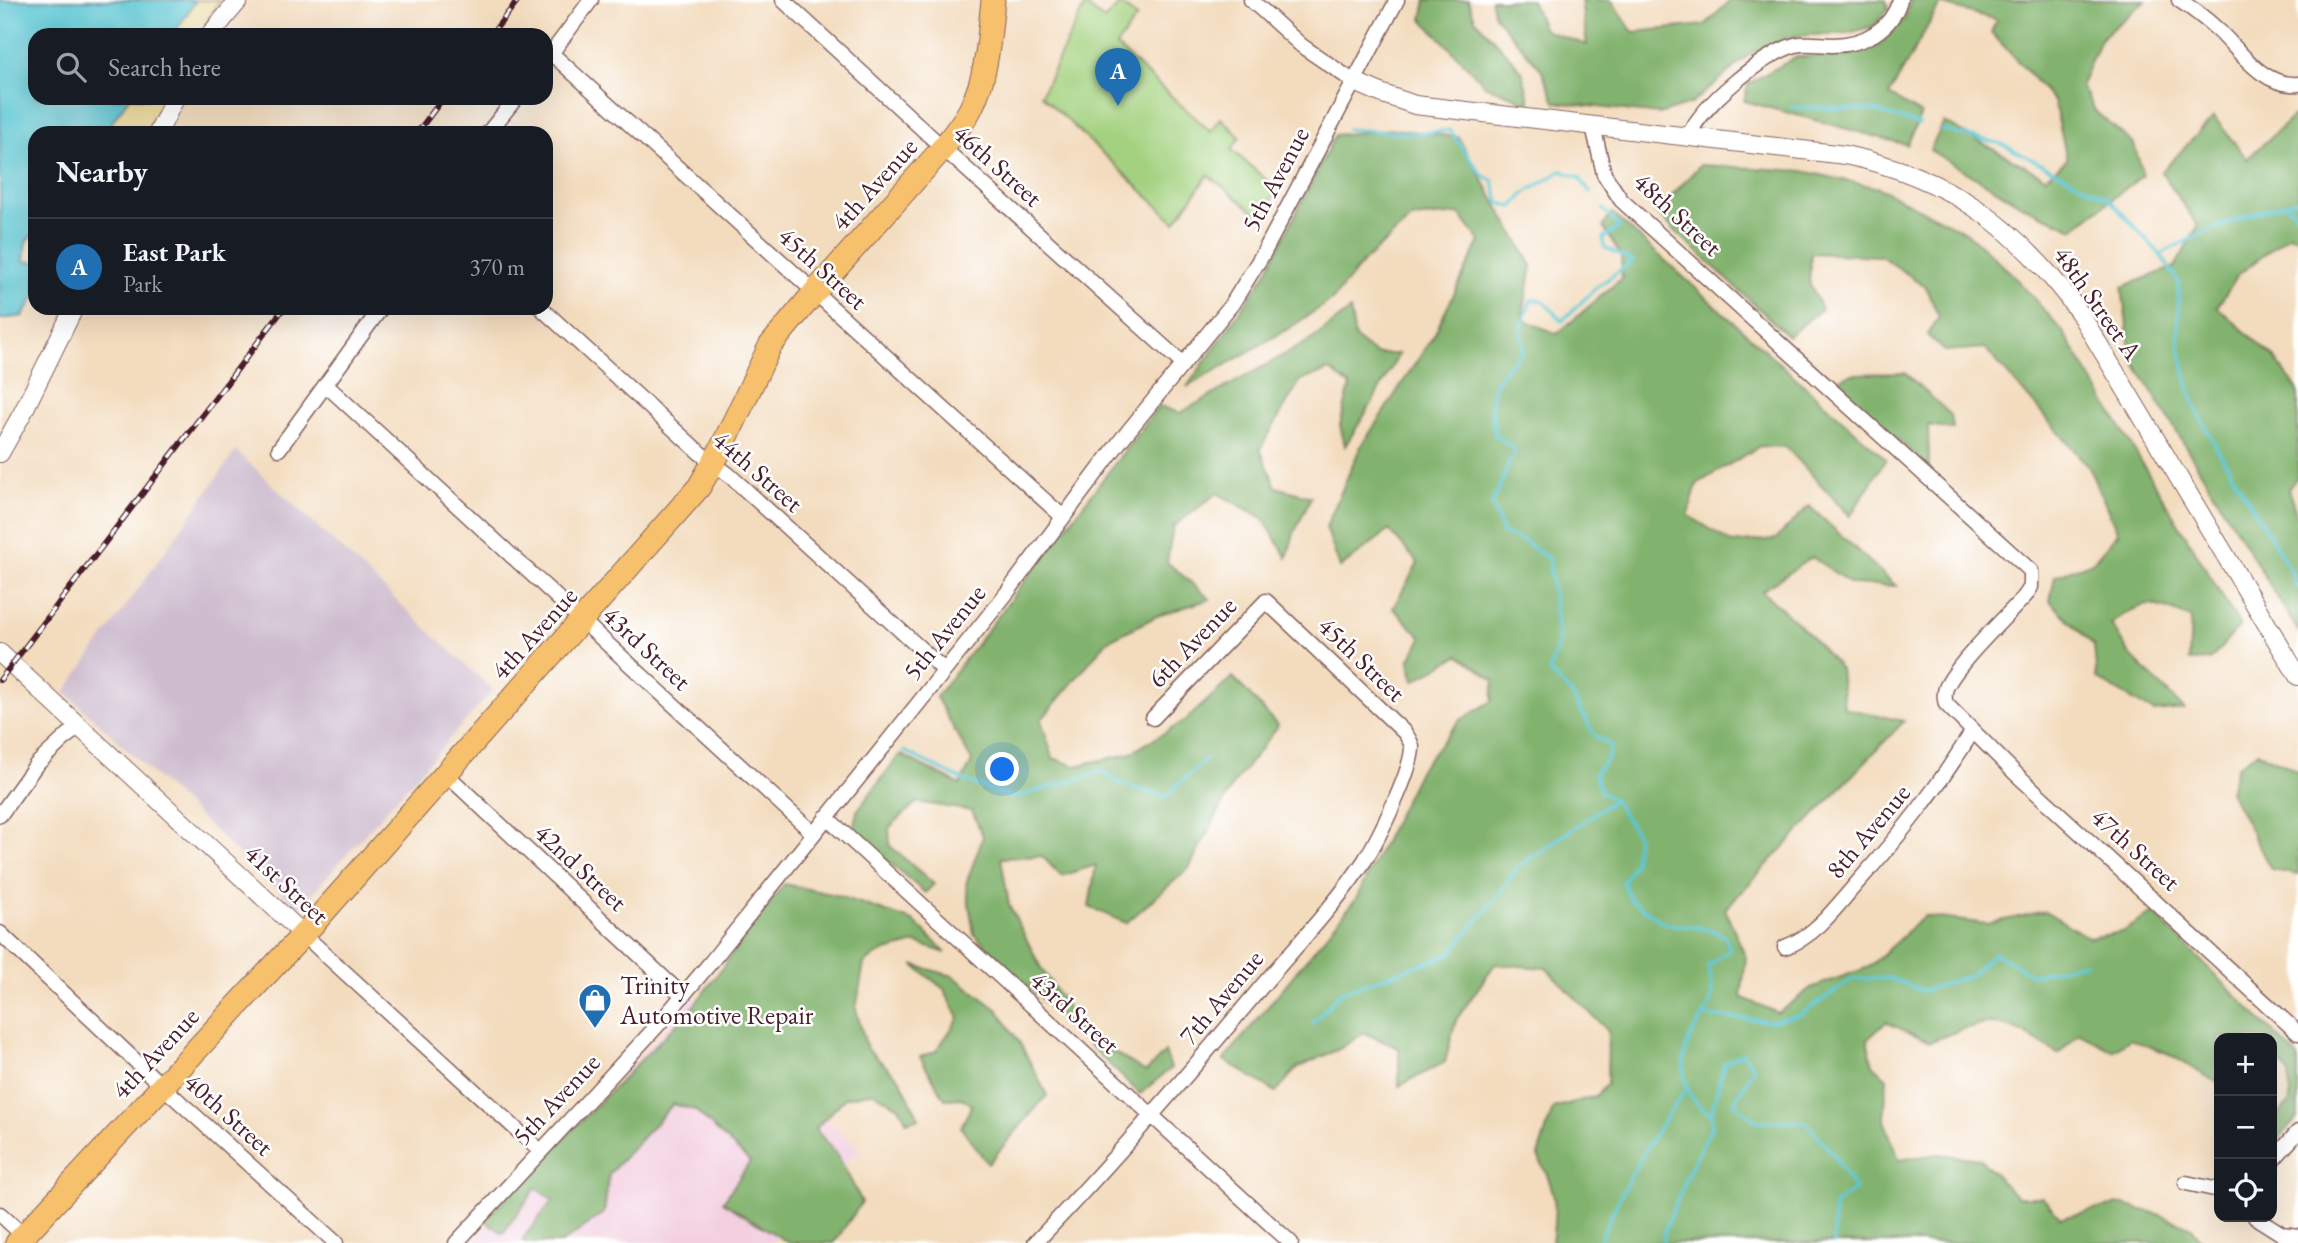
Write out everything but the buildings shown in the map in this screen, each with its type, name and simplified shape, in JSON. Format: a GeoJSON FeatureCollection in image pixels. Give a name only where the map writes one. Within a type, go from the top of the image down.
{"type":"FeatureCollection","features":[{"type":"Feature","properties":{"kind":"main road","name":"4th Avenue"},"geometry":{"type":"LineString","coordinates":[[24,1241],[162,1086],[303,934],[699,487],[770,346],[943,148],[972,107],[989,48],[993,0]]}},
{"type":"Feature","properties":{"kind":"street"},"geometry":{"type":"LineString","coordinates":[[215,28],[239,0]]}},
{"type":"Feature","properties":{"kind":"street"},"geometry":{"type":"LineString","coordinates":[[553,52],[591,0]]}},
{"type":"Feature","properties":{"kind":"street","name":"46th Street"},"geometry":{"type":"LineString","coordinates":[[783,0],[1184,364]]}},
{"type":"Feature","properties":{"kind":"street"},"geometry":{"type":"LineString","coordinates":[[1251,0],[1302,46],[1353,81],[1383,94],[1415,105],[1593,126]]}},
{"type":"Feature","properties":{"kind":"street","name":"5th Avenue"},"geometry":{"type":"LineString","coordinates":[[456,1243],[683,996],[1006,594],[1121,440],[1233,304],[1397,0]]}},
{"type":"Feature","properties":{"kind":"street"},"geometry":{"type":"LineString","coordinates":[[1689,135],[1693,126],[1717,99],[1755,65],[1795,45],[1836,45],[1861,41],[1886,25],[1900,0]]}},
{"type":"Feature","properties":{"kind":"street"},"geometry":{"type":"LineString","coordinates":[[2179,0],[2198,12],[2261,72],[2279,83],[2294,84]]}},
{"type":"Feature","properties":{"kind":"street","name":"45th Street"},"geometry":{"type":"LineString","coordinates":[[553,61],[1063,517]]}},
{"type":"Feature","properties":{"kind":"street"},"geometry":{"type":"LineString","coordinates":[[161,126],[172,105]]}},
{"type":"Feature","properties":{"kind":"street"},"geometry":{"type":"LineString","coordinates":[[494,126],[510,105]]}},
{"type":"Feature","properties":{"kind":"street","name":"48th Street A"},"geometry":{"type":"LineString","coordinates":[[1593,126],[1689,135],[1845,155],[1882,163],[1953,193],[2008,232],[2042,265],[2079,312],[2298,676]]}},
{"type":"Feature","properties":{"kind":"street","name":"48th Street"},"geometry":{"type":"LineString","coordinates":[[1593,126],[1604,174],[1621,200],[2031,571],[2031,587],[2025,596],[1971,655],[1947,686],[1944,698]]}},
{"type":"Feature","properties":{"kind":"street"},"geometry":{"type":"LineString","coordinates":[[0,453],[71,315]]}},
{"type":"Feature","properties":{"kind":"street"},"geometry":{"type":"LineString","coordinates":[[279,449],[376,315]]}},
{"type":"Feature","properties":{"kind":"street","name":"44th Street"},"geometry":{"type":"LineString","coordinates":[[549,315],[699,453],[944,670]]}},
{"type":"Feature","properties":{"kind":"street","name":"43rd Street"},"geometry":{"type":"LineString","coordinates":[[326,385],[813,833]]}},
{"type":"Feature","properties":{"kind":"street","name":"45th Street"},"geometry":{"type":"LineString","coordinates":[[1266,601],[1405,733],[1410,741],[1409,759]]}},
{"type":"Feature","properties":{"kind":"street","name":"6th Avenue"},"geometry":{"type":"LineString","coordinates":[[1153,718],[1266,601]]}},
{"type":"Feature","properties":{"kind":"street","name":"41st Street"},"geometry":{"type":"LineString","coordinates":[[0,653],[540,1151]]}},
{"type":"Feature","properties":{"kind":"street","name":"47th Street"},"geometry":{"type":"LineString","coordinates":[[1944,698],[1946,704],[1972,732],[2298,1033]]}},
{"type":"Feature","properties":{"kind":"street"},"geometry":{"type":"LineString","coordinates":[[0,815],[36,765],[79,725]]}},
{"type":"Feature","properties":{"kind":"street","name":"8th Avenue"},"geometry":{"type":"LineString","coordinates":[[1786,947],[1800,942],[1810,934],[1910,824],[1948,772],[1972,732]]}},
{"type":"Feature","properties":{"kind":"street","name":"7th Avenue"},"geometry":{"type":"LineString","coordinates":[[1035,1243],[1153,1116],[1328,908],[1364,860],[1378,835],[1409,759]]}},
{"type":"Feature","properties":{"kind":"street","name":"42nd Street"},"geometry":{"type":"LineString","coordinates":[[446,774],[683,996]]}},
{"type":"Feature","properties":{"kind":"street","name":"43rd Street"},"geometry":{"type":"LineString","coordinates":[[826,817],[1290,1243]]}},
{"type":"Feature","properties":{"kind":"street","name":"40th Street"},"geometry":{"type":"LineString","coordinates":[[0,933],[162,1086],[335,1243]]}},
{"type":"Feature","properties":{"kind":"street"},"geometry":{"type":"LineString","coordinates":[[2274,1159],[2298,1132]]}},
{"type":"Feature","properties":{"kind":"street"},"geometry":{"type":"LineString","coordinates":[[2186,1183],[2214,1189]]}},
{"type":"Feature","properties":{"kind":"street"},"geometry":{"type":"LineString","coordinates":[[0,1214],[24,1241]]}},
{"type":"Feature","properties":{"kind":"street"},"geometry":{"type":"LineString","coordinates":[[2263,1222],[2281,1234],[2298,1236]]}},
{"type":"Feature","properties":{"kind":"shaded area"},"geometry":{"type":"Polygon","coordinates":[[[236,451],[493,690],[298,909],[65,692],[236,451]]]}},
{"type":"Feature","properties":{"kind":"shaded area"},"geometry":{"type":"Polygon","coordinates":[[[694,997],[860,1149],[772,1243],[471,1243],[694,997]]]}},
{"type":"Feature","properties":{"kind":"green space"},"geometry":{"type":"Polygon","coordinates":[[[1426,0],[1468,0],[1475,19],[1522,71],[1530,103],[1486,86],[1422,19],[1426,0]]]}},
{"type":"Feature","properties":{"kind":"green space"},"geometry":{"type":"Polygon","coordinates":[[[1491,0],[1531,0],[1544,30],[1587,45],[1581,0],[1611,0],[1633,32],[1705,25],[1731,0],[1886,0],[1888,9],[1874,26],[1848,33],[1796,36],[1751,53],[1692,103],[1659,114],[1555,102],[1541,69],[1494,15],[1491,0]]]}},
{"type":"Feature","properties":{"kind":"green space"},"geometry":{"type":"Polygon","coordinates":[[[1910,0],[2146,0],[2100,39],[2081,85],[2096,112],[2134,144],[2143,175],[2073,229],[2025,207],[1930,150],[1944,122],[2045,177],[2067,160],[2054,101],[1991,32],[1997,20],[1940,4],[1889,95],[1921,114],[1907,145],[1744,101],[1748,84],[1796,57],[1848,55],[1880,45],[1905,18],[1910,0]]]}},
{"type":"Feature","properties":{"kind":"green space"},"geometry":{"type":"Polygon","coordinates":[[[1120,4],[1137,17],[1116,46],[1211,132],[1221,118],[1240,137],[1232,150],[1277,189],[1262,218],[1208,175],[1175,222],[1041,95],[1085,5],[1104,20],[1120,4]]]}},
{"type":"Feature","properties":{"kind":"green space"},"geometry":{"type":"Polygon","coordinates":[[[2298,112],[2298,238],[2289,235],[2238,275],[2217,307],[2274,357],[2298,391],[2298,476],[2288,489],[2298,520],[2298,631],[2131,357],[2122,287],[2175,267],[2198,226],[2161,172],[2214,117],[2247,159],[2298,112]]]}},
{"type":"Feature","properties":{"kind":"green space"},"geometry":{"type":"Polygon","coordinates":[[[1392,129],[1458,137],[1532,266],[1522,319],[1557,334],[1622,278],[1621,255],[1603,227],[1612,213],[1886,459],[1850,516],[1786,447],[1760,446],[1697,484],[1688,515],[1732,543],[1776,539],[1809,506],[1896,586],[1851,584],[1812,557],[1762,591],[1808,633],[1840,669],[1844,708],[1904,721],[1725,909],[1746,958],[1741,997],[1778,1013],[1811,988],[1869,967],[1924,916],[1987,924],[2045,911],[2089,938],[2122,932],[2153,913],[2274,1033],[2214,1033],[2214,1081],[2167,1053],[2130,1039],[2113,1051],[2080,1033],[2058,1054],[2023,1033],[1996,1024],[1968,1027],[1930,1042],[1886,1022],[1867,1040],[1873,1065],[1887,1078],[1884,1120],[1899,1160],[1938,1154],[1980,1159],[2017,1197],[2042,1197],[2061,1218],[2119,1204],[2158,1214],[2192,1228],[2203,1243],[1552,1243],[1554,1198],[1538,1156],[1553,1108],[1596,1096],[1607,1084],[1608,1031],[1546,968],[1495,964],[1456,1020],[1445,1062],[1399,1086],[1399,1048],[1364,1033],[1339,1049],[1297,1068],[1276,1092],[1224,1060],[1356,899],[1420,769],[1459,721],[1492,701],[1494,680],[1459,655],[1414,681],[1409,661],[1422,638],[1393,608],[1418,563],[1389,530],[1340,568],[1326,527],[1360,448],[1434,335],[1480,241],[1459,214],[1412,218],[1363,262],[1333,299],[1288,329],[1187,387],[1265,275],[1335,135],[1392,129]]]}},
{"type":"Feature","properties":{"kind":"green space"},"geometry":{"type":"Polygon","coordinates":[[[1700,165],[1803,171],[1879,188],[1966,232],[2011,273],[2062,330],[2240,626],[2210,660],[2189,661],[2191,618],[2150,605],[2132,610],[2111,624],[2130,655],[2184,709],[2154,712],[2097,679],[2094,646],[2050,601],[2055,576],[2093,562],[2118,533],[2089,467],[1985,348],[1945,351],[1927,335],[1939,317],[1925,286],[1881,256],[1811,253],[1809,282],[1822,309],[1788,336],[1656,213],[1700,165]]]}},
{"type":"Feature","properties":{"kind":"green space"},"geometry":{"type":"Polygon","coordinates":[[[1350,310],[1355,338],[1375,354],[1399,354],[1345,446],[1340,425],[1350,386],[1330,370],[1300,381],[1260,449],[1276,487],[1311,497],[1294,533],[1287,558],[1263,518],[1217,493],[1173,527],[1167,562],[1210,599],[1157,616],[1107,641],[1041,720],[1053,758],[1075,766],[1129,754],[1186,720],[1233,677],[1278,726],[1232,786],[1189,868],[1126,923],[1089,907],[1096,865],[1061,876],[1042,856],[1001,858],[1009,905],[1041,968],[1085,1034],[1146,1072],[1165,1052],[1171,1068],[1140,1094],[974,934],[966,884],[983,836],[972,811],[917,802],[889,828],[890,846],[934,884],[925,893],[854,832],[857,811],[900,754],[960,785],[972,761],[936,697],[1159,406],[1180,413],[1314,338],[1350,310]]]}},
{"type":"Feature","properties":{"kind":"green space"},"geometry":{"type":"Polygon","coordinates":[[[1905,373],[1951,415],[1953,429],[1928,425],[1929,468],[1833,382],[1852,374],[1905,373]]]}},
{"type":"Feature","properties":{"kind":"green space"},"geometry":{"type":"Polygon","coordinates":[[[2258,752],[2298,771],[2298,875],[2271,869],[2230,792],[2237,766],[2258,752]]]}},
{"type":"Feature","properties":{"kind":"green space"},"geometry":{"type":"Polygon","coordinates":[[[784,884],[836,895],[913,921],[946,953],[916,943],[882,952],[864,963],[856,1009],[867,1049],[900,1079],[919,1118],[907,1122],[899,1107],[873,1092],[845,1098],[815,1129],[837,1154],[862,1202],[834,1243],[789,1243],[723,1202],[750,1162],[695,1110],[673,1104],[609,1174],[604,1213],[562,1243],[526,1243],[522,1240],[553,1200],[536,1188],[503,1233],[484,1220],[693,1007],[784,884]]]}},
{"type":"Feature","properties":{"kind":"green space"},"geometry":{"type":"Polygon","coordinates":[[[913,965],[953,976],[998,1010],[1021,1045],[1047,1095],[988,1164],[961,1127],[972,1105],[962,1098],[945,1099],[920,1057],[936,1051],[959,1018],[944,989],[913,965]]]}},
{"type":"Feature","properties":{"kind":"green space"},"geometry":{"type":"Polygon","coordinates":[[[2277,1036],[2298,1057],[2298,1117],[2277,1140],[2277,1116],[2290,1102],[2289,1073],[2277,1058],[2277,1036]]]}},
{"type":"Feature","properties":{"kind":"sand"},"geometry":{"type":"Polygon","coordinates":[[[178,0],[219,0],[204,28],[159,28],[178,0]]]}},
{"type":"Feature","properties":{"kind":"sand"},"geometry":{"type":"Polygon","coordinates":[[[107,105],[161,105],[150,126],[108,126],[104,110],[107,105]]]}},
{"type":"Feature","properties":{"kind":"water"},"geometry":{"type":"Polygon","coordinates":[[[0,0],[196,0],[178,28],[28,28],[28,105],[124,105],[109,126],[28,126],[28,240],[24,261],[28,261],[28,308],[23,316],[0,319],[0,0]]]}},
{"type":"Feature","properties":{"kind":"waterway"},"geometry":{"type":"LineString","coordinates":[[1791,107],[1871,110],[1919,124]]}},
{"type":"Feature","properties":{"kind":"waterway"},"geometry":{"type":"LineString","coordinates":[[1348,129],[1418,134],[1450,130],[1482,175],[1493,181],[1499,203],[1513,207],[1525,193],[1561,171],[1579,177],[1590,192]]}},
{"type":"Feature","properties":{"kind":"waterway"},"geometry":{"type":"LineString","coordinates":[[1942,130],[2002,144],[2108,198],[2160,254],[2178,281],[2179,343],[2195,407],[2291,571],[2298,588]]}},
{"type":"Feature","properties":{"kind":"waterway"},"geometry":{"type":"LineString","coordinates":[[2160,254],[2228,223],[2298,200]]}},
{"type":"Feature","properties":{"kind":"waterway"},"geometry":{"type":"LineString","coordinates":[[2287,205],[2298,215]]}},
{"type":"Feature","properties":{"kind":"waterway"},"geometry":{"type":"LineString","coordinates":[[1603,209],[1620,227],[1603,238],[1604,247],[1633,261],[1597,287],[1562,321],[1543,301],[1531,300],[1521,327],[1523,351],[1497,380],[1492,396],[1495,435],[1515,449],[1492,504],[1503,534],[1524,541],[1549,559],[1559,642],[1549,672],[1571,693],[1595,736],[1611,746],[1608,758],[1595,773],[1600,791],[1614,800],[1637,835],[1634,863],[1623,882],[1631,900],[1665,924],[1697,927],[1717,932],[1726,938],[1730,950],[1708,966],[1711,999],[1686,1048],[1684,1070],[1688,1091],[1701,1108],[1711,1114],[1724,1064],[1742,1053],[1754,1068],[1734,1103],[1756,1121],[1806,1122],[1834,1155],[1855,1189],[1834,1205],[1834,1243]]}},
{"type":"Feature","properties":{"kind":"waterway"},"geometry":{"type":"LineString","coordinates":[[904,751],[960,779],[1014,798],[1103,771],[1118,783],[1165,797],[1206,759]]}},
{"type":"Feature","properties":{"kind":"waterway"},"geometry":{"type":"LineString","coordinates":[[1313,1023],[1341,992],[1448,955],[1486,911],[1518,867],[1614,800]]}},
{"type":"Feature","properties":{"kind":"waterway"},"geometry":{"type":"LineString","coordinates":[[1703,1016],[1772,1021],[1800,1015],[1853,979],[1889,978],[1923,991],[1971,975],[1994,953],[2032,975],[2085,963]]}},
{"type":"Feature","properties":{"kind":"waterway"},"geometry":{"type":"LineString","coordinates":[[1599,1243],[1638,1164],[1660,1126],[1686,1090]]}},
{"type":"Feature","properties":{"kind":"waterway"},"geometry":{"type":"LineString","coordinates":[[1664,1243],[1664,1232],[1691,1167],[1712,1126],[1711,1114]]}},
{"type":"Feature","properties":{"kind":"railway"},"geometry":{"type":"LineString","coordinates":[[496,28],[518,0]]}},
{"type":"Feature","properties":{"kind":"railway"},"geometry":{"type":"LineString","coordinates":[[422,126],[438,105]]}},
{"type":"Feature","properties":{"kind":"railway"},"geometry":{"type":"LineString","coordinates":[[0,680],[279,315]]}},
{"type":"Feature","properties":{"kind":"place","name":"East Park"},"geometry":{"type":"Point","coordinates":[1118,106]}},
{"type":"Feature","properties":{"kind":"place","name":"Trinity Automotive Repair"},"geometry":{"type":"Point","coordinates":[595,1030]}}]}
